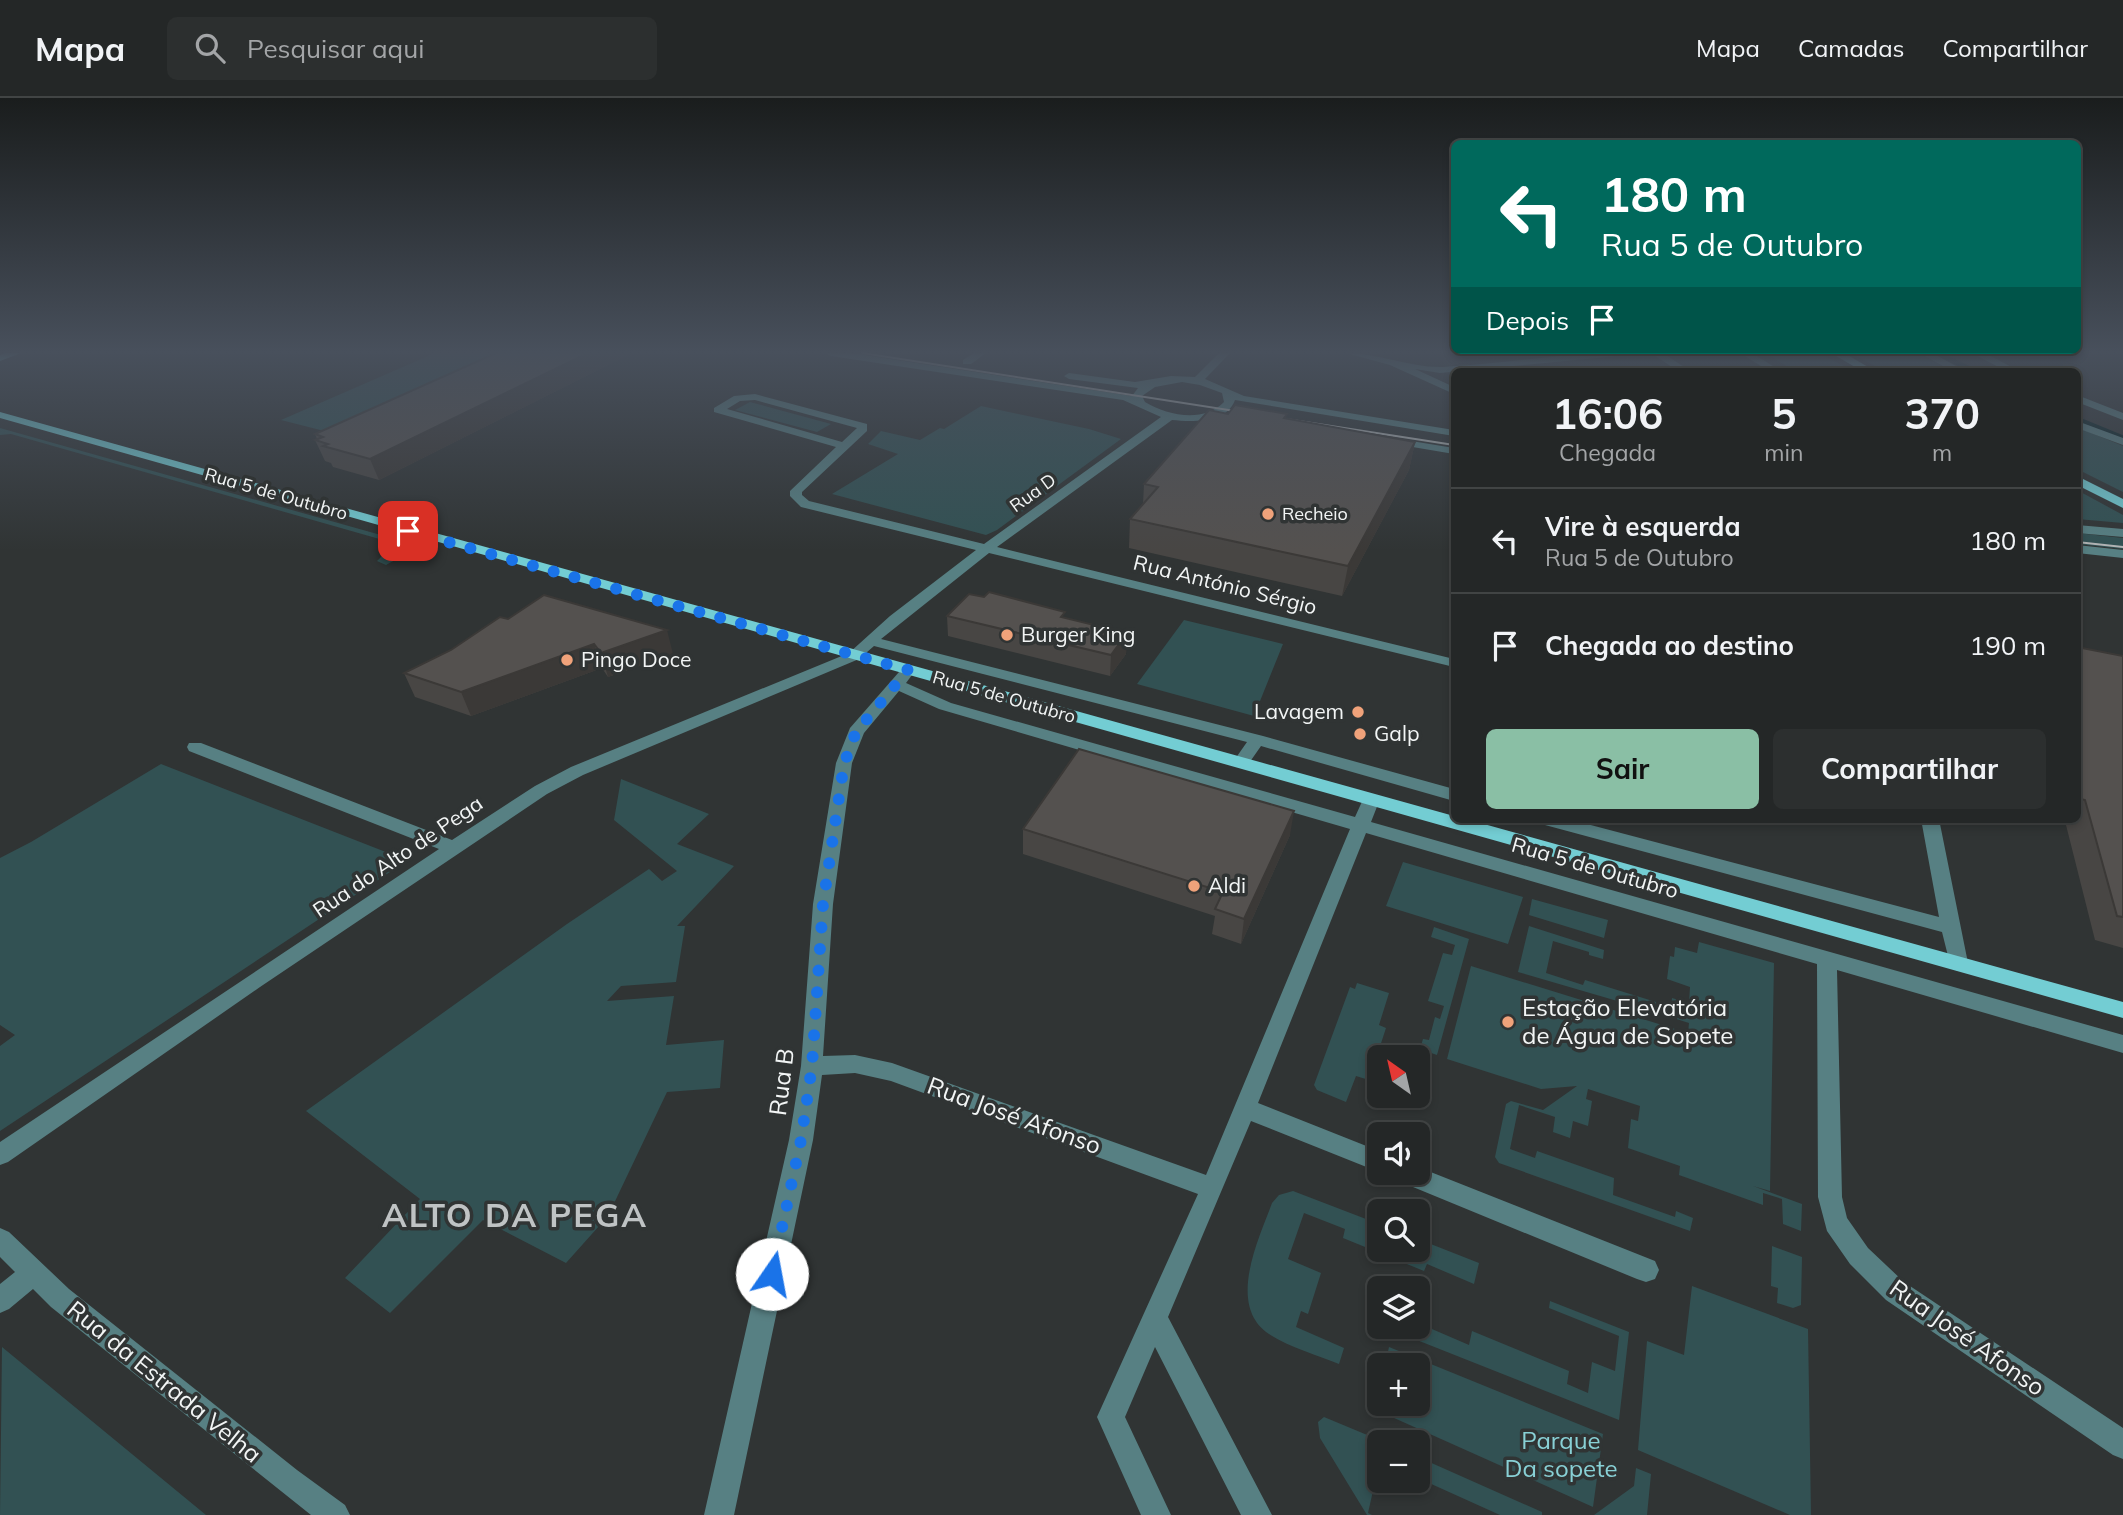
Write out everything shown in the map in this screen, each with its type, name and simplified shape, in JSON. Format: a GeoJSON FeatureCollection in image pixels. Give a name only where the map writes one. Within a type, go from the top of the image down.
{"type":"FeatureCollection","features":[{"type":"Feature","properties":{"kind":"main road","name":"Rua 5 de Outubro"},"geometry":{"type":"LineString","coordinates":[[15,419],[854,656],[902,677],[1241,762],[1451,821]]}},
{"type":"Feature","properties":{"kind":"main road"},"geometry":{"type":"LineString","coordinates":[[2081,482],[2123,504]]}},
{"type":"Feature","properties":{"kind":"main road","name":"Rua 5 de Outubro"},"geometry":{"type":"LineString","coordinates":[[1459,823],[2123,1010]]}},
{"type":"Feature","properties":{"kind":"street"},"geometry":{"type":"LineString","coordinates":[[745,419],[844,446],[863,426],[837,419]]}},
{"type":"Feature","properties":{"kind":"street","name":"Rua D"},"geometry":{"type":"LineString","coordinates":[[871,641],[986,549],[1166,419]]}},
{"type":"Feature","properties":{"kind":"street"},"geometry":{"type":"LineString","coordinates":[[1365,419],[1451,433]]}},
{"type":"Feature","properties":{"kind":"street"},"geometry":{"type":"LineString","coordinates":[[2081,426],[2123,442]]}},
{"type":"Feature","properties":{"kind":"street"},"geometry":{"type":"LineString","coordinates":[[1386,440],[1451,451]]}},
{"type":"Feature","properties":{"kind":"street","name":"Rua António Sérgio"},"geometry":{"type":"LineString","coordinates":[[844,446],[796,491],[799,501],[1451,662]]}},
{"type":"Feature","properties":{"kind":"street"},"geometry":{"type":"LineString","coordinates":[[2081,529],[2123,533]]}},
{"type":"Feature","properties":{"kind":"street"},"geometry":{"type":"LineString","coordinates":[[2081,549],[2123,554]]}},
{"type":"Feature","properties":{"kind":"street","name":"Rua do Alto de Pega"},"geometry":{"type":"LineString","coordinates":[[0,1155],[452,847],[541,790],[577,771],[854,656],[871,641]]}},
{"type":"Feature","properties":{"kind":"street","name":"Rua 5 de Outubro"},"geometry":{"type":"LineString","coordinates":[[871,641],[1257,740],[1451,794]]}},
{"type":"Feature","properties":{"kind":"street","name":"Rua 5 de Outubro"},"geometry":{"type":"LineString","coordinates":[[902,677],[945,706],[2123,1044]]}},
{"type":"Feature","properties":{"kind":"street","name":"Rua B"},"geometry":{"type":"LineString","coordinates":[[719,1515],[801,1140],[812,1066],[823,904],[844,764],[856,732],[902,677]]}},
{"type":"Feature","properties":{"kind":"street"},"geometry":{"type":"LineString","coordinates":[[1241,762],[1257,740]]}},
{"type":"Feature","properties":{"kind":"street"},"geometry":{"type":"LineString","coordinates":[[195,747],[452,847]]}},
{"type":"Feature","properties":{"kind":"street"},"geometry":{"type":"LineString","coordinates":[[1423,813],[1430,788]]}},
{"type":"Feature","properties":{"kind":"street"},"geometry":{"type":"LineString","coordinates":[[1156,1515],[1111,1417],[1212,1188],[1371,799]]}},
{"type":"Feature","properties":{"kind":"street","name":"Rua 5 de Outubro"},"geometry":{"type":"LineString","coordinates":[[1560,823],[1953,928]]}},
{"type":"Feature","properties":{"kind":"street"},"geometry":{"type":"LineString","coordinates":[[1931,823],[1958,963]]}},
{"type":"Feature","properties":{"kind":"street","name":"Rua José Afonso"},"geometry":{"type":"LineString","coordinates":[[1827,958],[1830,1197],[1836,1223],[1860,1256],[1895,1291],[2123,1445]]}},
{"type":"Feature","properties":{"kind":"street","name":"Rua José Afonso"},"geometry":{"type":"LineString","coordinates":[[812,1066],[855,1064],[892,1072],[1212,1188]]}},
{"type":"Feature","properties":{"kind":"street"},"geometry":{"type":"LineString","coordinates":[[1245,1108],[1367,1158]]}},
{"type":"Feature","properties":{"kind":"street"},"geometry":{"type":"LineString","coordinates":[[1430,1183],[1646,1270]]}},
{"type":"Feature","properties":{"kind":"street","name":"Rua da Estrada Velha"},"geometry":{"type":"LineString","coordinates":[[0,1240],[71,1307],[287,1480],[335,1515]]}},
{"type":"Feature","properties":{"kind":"street"},"geometry":{"type":"LineString","coordinates":[[0,1300],[33,1273]]}},
{"type":"Feature","properties":{"kind":"street"},"geometry":{"type":"LineString","coordinates":[[1154,1317],[1257,1515]]}},
{"type":"Feature","properties":{"kind":"green space"},"geometry":{"type":"Polygon","coordinates":[[[283,419],[369,419],[332,433],[281,420],[283,419]]]}},
{"type":"Feature","properties":{"kind":"green space"},"geometry":{"type":"Polygon","coordinates":[[[769,419],[813,419],[831,424],[817,432],[769,419]]]}},
{"type":"Feature","properties":{"kind":"green space"},"geometry":{"type":"Polygon","coordinates":[[[960,419],[1043,419],[1121,439],[997,530],[986,535],[832,494],[898,454],[868,444],[881,431],[920,440],[940,428],[944,429],[960,419]]]}},
{"type":"Feature","properties":{"kind":"green space"},"geometry":{"type":"Polygon","coordinates":[[[0,428],[420,546],[386,565],[377,561],[390,548],[390,542],[11,434],[0,435],[0,428]]]}},
{"type":"Feature","properties":{"kind":"green space"},"geometry":{"type":"Polygon","coordinates":[[[2081,429],[2123,446],[2123,492],[2081,471],[2081,429]]]}},
{"type":"Feature","properties":{"kind":"green space"},"geometry":{"type":"Polygon","coordinates":[[[2081,492],[2123,515],[2123,523],[2081,519],[2081,492]]]}},
{"type":"Feature","properties":{"kind":"green space"},"geometry":{"type":"Polygon","coordinates":[[[2081,533],[2123,538],[2123,549],[2081,544],[2081,533]]]}},
{"type":"Feature","properties":{"kind":"green space"},"geometry":{"type":"Polygon","coordinates":[[[1184,620],[1283,644],[1254,716],[1137,684],[1184,620]]]}},
{"type":"Feature","properties":{"kind":"green space"},"geometry":{"type":"Polygon","coordinates":[[[161,764],[396,856],[396,868],[0,1131],[0,1046],[15,1035],[0,1025],[0,858],[161,764]]]}},
{"type":"Feature","properties":{"kind":"green space"},"geometry":{"type":"Polygon","coordinates":[[[621,779],[709,814],[677,844],[734,866],[677,926],[685,926],[676,982],[621,986],[607,1001],[674,996],[666,1045],[724,1040],[720,1088],[667,1092],[608,1216],[566,1263],[483,1220],[390,1313],[345,1278],[420,1199],[306,1111],[567,924],[649,869],[662,881],[677,871],[614,820],[621,779]]]}},
{"type":"Feature","properties":{"kind":"green space"},"geometry":{"type":"Polygon","coordinates":[[[1403,862],[1523,897],[1508,944],[1386,906],[1403,862]]]}},
{"type":"Feature","properties":{"kind":"green space"},"geometry":{"type":"Polygon","coordinates":[[[1532,899],[1608,920],[1604,938],[1529,915],[1532,899]]]}},
{"type":"Feature","properties":{"kind":"green space"},"geometry":{"type":"Polygon","coordinates":[[[1529,926],[1604,950],[1603,959],[1553,941],[1546,973],[1583,985],[1585,980],[1656,1002],[1655,1012],[1518,972],[1529,926]]]}},
{"type":"Feature","properties":{"kind":"green space"},"geometry":{"type":"Polygon","coordinates":[[[1434,927],[1469,939],[1437,1055],[1430,1053],[1430,1045],[1421,1045],[1423,1039],[1429,1040],[1435,1017],[1440,1019],[1444,1006],[1428,1001],[1443,953],[1452,955],[1455,945],[1431,937],[1434,927]]]}},
{"type":"Feature","properties":{"kind":"green space"},"geometry":{"type":"Polygon","coordinates":[[[1699,942],[1774,963],[1770,1191],[1753,1186],[1802,1204],[1801,1231],[1783,1224],[1782,1199],[1763,1193],[1763,1205],[1679,1175],[1680,1166],[1628,1148],[1631,1119],[1638,1121],[1640,1106],[1588,1089],[1586,1099],[1592,1101],[1588,1126],[1573,1121],[1570,1138],[1553,1132],[1555,1117],[1519,1105],[1510,1149],[1535,1158],[1537,1151],[1614,1178],[1613,1195],[1675,1217],[1676,1211],[1693,1218],[1690,1231],[1499,1163],[1495,1157],[1506,1104],[1511,1101],[1543,1110],[1577,1086],[1541,1089],[1447,1059],[1471,966],[1688,1033],[1689,1023],[1670,1017],[1672,998],[1689,1003],[1690,987],[1667,979],[1670,956],[1674,957],[1675,947],[1697,953],[1699,942]]]}},
{"type":"Feature","properties":{"kind":"green space"},"geometry":{"type":"Polygon","coordinates":[[[1357,983],[1389,993],[1379,1025],[1386,1028],[1380,1045],[1367,1045],[1367,1079],[1356,1076],[1346,1102],[1317,1090],[1314,1085],[1350,987],[1355,989],[1357,983]]]}},
{"type":"Feature","properties":{"kind":"green space"},"geometry":{"type":"Polygon","coordinates":[[[1293,1191],[1367,1219],[1367,1248],[1343,1238],[1345,1229],[1304,1213],[1288,1259],[1321,1273],[1308,1314],[1301,1311],[1296,1327],[1344,1348],[1339,1364],[1294,1347],[1269,1334],[1256,1322],[1250,1306],[1248,1289],[1254,1253],[1272,1203],[1279,1195],[1293,1191]]]}},
{"type":"Feature","properties":{"kind":"green space"},"geometry":{"type":"Polygon","coordinates":[[[1430,1244],[1479,1263],[1474,1284],[1427,1264],[1424,1271],[1402,1262],[1430,1262],[1430,1244]]]}},
{"type":"Feature","properties":{"kind":"green space"},"geometry":{"type":"Polygon","coordinates":[[[1772,1246],[1802,1257],[1801,1305],[1793,1308],[1777,1303],[1778,1288],[1771,1286],[1772,1246]]]}},
{"type":"Feature","properties":{"kind":"green space"},"geometry":{"type":"Polygon","coordinates":[[[1692,1286],[1808,1329],[1811,1515],[1790,1515],[1638,1450],[1647,1341],[1684,1355],[1692,1286]]]}},
{"type":"Feature","properties":{"kind":"green space"},"geometry":{"type":"Polygon","coordinates":[[[1550,1301],[1629,1332],[1619,1420],[1414,1339],[1430,1339],[1430,1328],[1469,1345],[1472,1331],[1569,1371],[1567,1384],[1588,1393],[1592,1362],[1615,1371],[1619,1336],[1549,1308],[1550,1301]]]}},
{"type":"Feature","properties":{"kind":"green space"},"geometry":{"type":"Polygon","coordinates":[[[2,1347],[206,1515],[0,1515],[2,1347]]]}},
{"type":"Feature","properties":{"kind":"green space","name":"Parque Da sopete"},"geometry":{"type":"Polygon","coordinates":[[[1389,1347],[1404,1353],[1388,1353],[1389,1347]]]}},
{"type":"Feature","properties":{"kind":"green space","name":"Parque Da sopete"},"geometry":{"type":"Polygon","coordinates":[[[1430,1364],[1603,1434],[1593,1507],[1430,1434],[1430,1430],[1421,1430],[1390,1416],[1430,1416],[1430,1364]]]}},
{"type":"Feature","properties":{"kind":"green space"},"geometry":{"type":"Polygon","coordinates":[[[1324,1417],[1367,1435],[1367,1493],[1373,1493],[1368,1513],[1372,1515],[1367,1515],[1320,1438],[1318,1422],[1324,1417]]]}},
{"type":"Feature","properties":{"kind":"green space"},"geometry":{"type":"Polygon","coordinates":[[[1430,1462],[1542,1512],[1542,1515],[1500,1515],[1430,1483],[1430,1462]]]}},
{"type":"Feature","properties":{"kind":"green space"},"geometry":{"type":"Polygon","coordinates":[[[1636,1468],[1651,1474],[1647,1515],[1594,1515],[1634,1486],[1636,1468]]]}},
{"type":"Feature","properties":{"kind":"building"},"geometry":{"type":"Polygon","coordinates":[[[348,419],[452,419],[370,459],[323,446],[328,444],[315,440],[323,437],[315,434],[348,419]]]}},
{"type":"Feature","properties":{"kind":"building","name":"Recheio"},"geometry":{"type":"Polygon","coordinates":[[[1201,419],[1290,419],[1415,442],[1348,566],[1130,519],[1158,487],[1144,484],[1201,419]]]}},
{"type":"Feature","properties":{"kind":"building"},"geometry":{"type":"Polygon","coordinates":[[[989,592],[1065,612],[1061,617],[1127,633],[1111,655],[947,616],[969,594],[984,597],[989,592]]]}},
{"type":"Feature","properties":{"kind":"building"},"geometry":{"type":"Polygon","coordinates":[[[544,595],[667,630],[601,653],[594,644],[461,692],[404,673],[451,650],[500,617],[508,619],[544,595]]]}},
{"type":"Feature","properties":{"kind":"building"},"geometry":{"type":"Polygon","coordinates":[[[2081,648],[2123,656],[2123,917],[2117,916],[2085,800],[2081,799],[2081,648]]]}},
{"type":"Feature","properties":{"kind":"building","name":"Aldi"},"geometry":{"type":"Polygon","coordinates":[[[1079,749],[1294,811],[1244,919],[1215,909],[1223,892],[1023,829],[1079,749]]]}},
{"type":"Feature","properties":{"kind":"waterway"},"geometry":{"type":"LineString","coordinates":[[2081,421],[2123,438]]}},
{"type":"Feature","properties":{"kind":"tram line"},"geometry":{"type":"LineString","coordinates":[[1288,419],[1451,445]]}},
{"type":"Feature","properties":{"kind":"tram line"},"geometry":{"type":"LineString","coordinates":[[2081,542],[2123,547]]}},
{"type":"Feature","properties":{"kind":"place","name":"Recheio"},"geometry":{"type":"Point","coordinates":[1268,514]}},
{"type":"Feature","properties":{"kind":"place","name":"Burger King"},"geometry":{"type":"Point","coordinates":[1007,635]}},
{"type":"Feature","properties":{"kind":"place","name":"Pingo Doce"},"geometry":{"type":"Point","coordinates":[567,660]}},
{"type":"Feature","properties":{"kind":"place","name":"Lavagem"},"geometry":{"type":"Point","coordinates":[1358,712]}},
{"type":"Feature","properties":{"kind":"place","name":"Galp"},"geometry":{"type":"Point","coordinates":[1360,734]}},
{"type":"Feature","properties":{"kind":"place","name":"Aldi"},"geometry":{"type":"Point","coordinates":[1194,886]}},
{"type":"Feature","properties":{"kind":"place","name":"Estação Elevatória de Água de Sopete"},"geometry":{"type":"Point","coordinates":[1508,1022]}},
{"type":"Feature","properties":{"kind":"district","name":"ALTO DA PEGA"},"geometry":{"type":"Point","coordinates":[515,1215]}},
{"type":"Feature","properties":{"kind":"route"},"geometry":{"type":"LineString","coordinates":[[408,531],[908,670],[856,732],[844,764],[823,904],[812,1066],[801,1140],[772,1274]]}}]}
